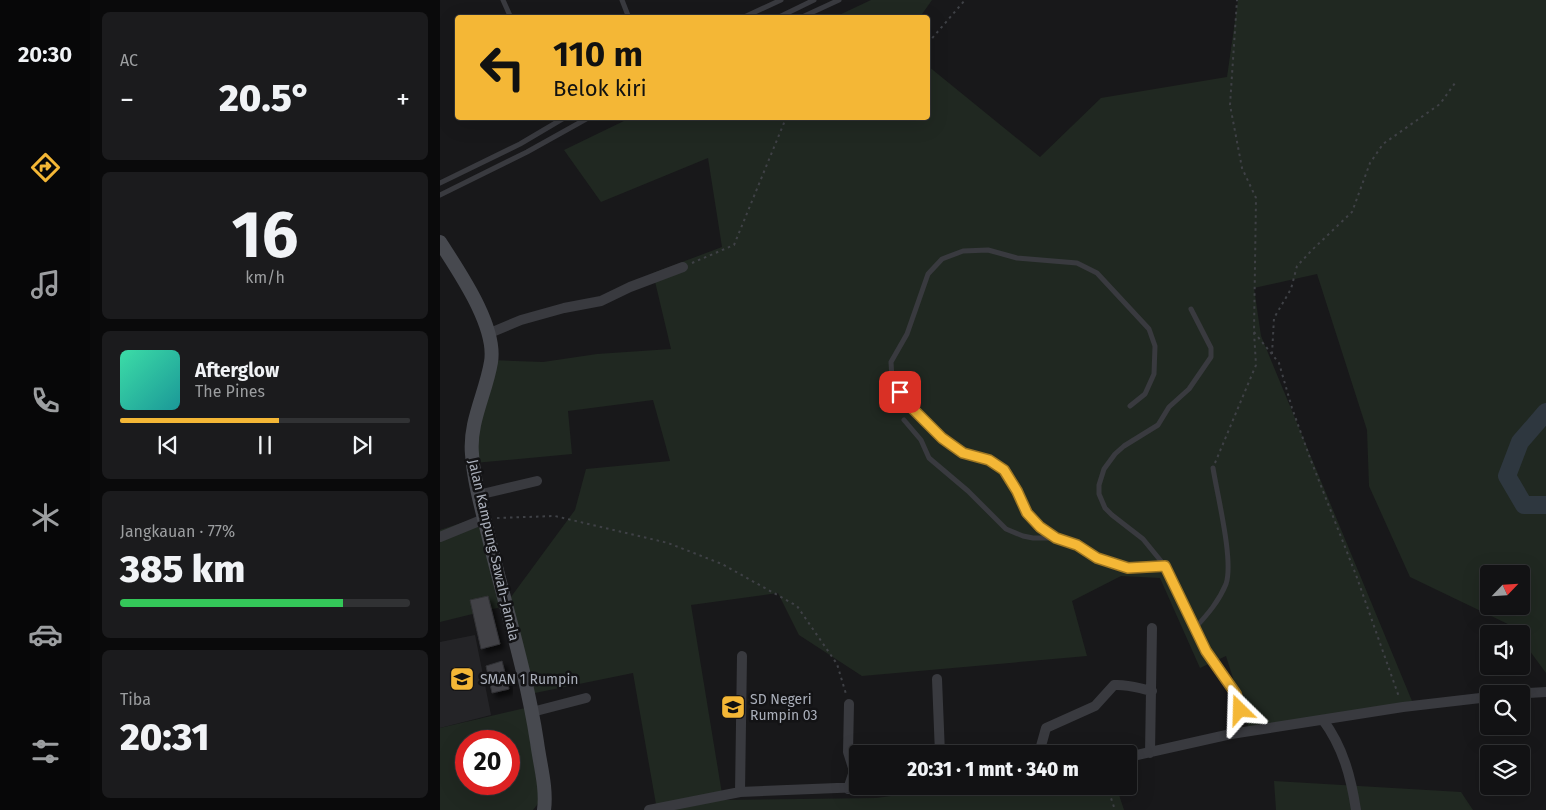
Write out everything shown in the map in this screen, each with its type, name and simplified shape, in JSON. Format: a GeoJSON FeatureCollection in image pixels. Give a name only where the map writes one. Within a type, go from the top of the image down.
{"type":"FeatureCollection","features":[{"type":"Feature","properties":{"kind":"main road","name":"Jalan Kampung Sawah–Janala"},"geometry":{"type":"LineString","coordinates":[[440,242],[464,281],[490,333],[492,347],[491,363],[475,419],[471,440],[472,455],[478,495],[532,712],[545,794],[544,810]]}},
{"type":"Feature","properties":{"kind":"street"},"geometry":{"type":"LineString","coordinates":[[490,333],[521,320],[564,308],[601,301],[630,287],[683,267]]}},
{"type":"Feature","properties":{"kind":"street"},"geometry":{"type":"LineString","coordinates":[[478,495],[537,481]]}},
{"type":"Feature","properties":{"kind":"street"},"geometry":{"type":"LineString","coordinates":[[440,537],[484,518]]}},
{"type":"Feature","properties":{"kind":"street"},"geometry":{"type":"LineString","coordinates":[[1150,753],[1152,628]]}},
{"type":"Feature","properties":{"kind":"street"},"geometry":{"type":"LineString","coordinates":[[740,792],[742,656]]}},
{"type":"Feature","properties":{"kind":"street"},"geometry":{"type":"LineString","coordinates":[[937,679],[940,745]]}},
{"type":"Feature","properties":{"kind":"street"},"geometry":{"type":"LineString","coordinates":[[1041,745],[1046,728],[1095,706],[1114,685],[1129,684],[1152,691]]}},
{"type":"Feature","properties":{"kind":"street"},"geometry":{"type":"LineString","coordinates":[[1530,693],[1546,692]]}},
{"type":"Feature","properties":{"kind":"street"},"geometry":{"type":"LineString","coordinates":[[532,712],[586,698]]}},
{"type":"Feature","properties":{"kind":"street"},"geometry":{"type":"LineString","coordinates":[[1137,755],[1231,734],[1403,707],[1480,698]]}},
{"type":"Feature","properties":{"kind":"street"},"geometry":{"type":"LineString","coordinates":[[649,810],[740,792],[848,789],[854,771],[848,752],[850,704]]}},
{"type":"Feature","properties":{"kind":"street"},"geometry":{"type":"LineString","coordinates":[[1323,720],[1333,733],[1343,754],[1352,779],[1356,810]]}},
{"type":"Feature","properties":{"kind":"lane"},"geometry":{"type":"LineString","coordinates":[[503,0],[510,15]]}},
{"type":"Feature","properties":{"kind":"lane"},"geometry":{"type":"LineString","coordinates":[[622,0],[628,15]]}},
{"type":"Feature","properties":{"kind":"lane"},"geometry":{"type":"LineString","coordinates":[[748,15],[781,0]]}},
{"type":"Feature","properties":{"kind":"lane"},"geometry":{"type":"LineString","coordinates":[[782,15],[814,0]]}},
{"type":"Feature","properties":{"kind":"lane"},"geometry":{"type":"LineString","coordinates":[[806,15],[839,0]]}},
{"type":"Feature","properties":{"kind":"lane"},"geometry":{"type":"LineString","coordinates":[[440,183],[520,144],[561,120]]}},
{"type":"Feature","properties":{"kind":"lane"},"geometry":{"type":"LineString","coordinates":[[440,195],[584,120]]}},
{"type":"Feature","properties":{"kind":"lane"},"geometry":{"type":"LineString","coordinates":[[1130,406],[1146,394],[1154,374],[1155,346],[1149,329],[1097,273],[1077,263],[1017,258],[988,250],[963,251],[942,259],[928,274],[907,334],[891,362],[892,379],[909,405],[942,438],[963,453],[989,460],[1004,470],[1017,491],[1027,513],[1040,527],[1056,538],[1077,545],[1097,558],[1128,568],[1165,566]]}},
{"type":"Feature","properties":{"kind":"lane"},"geometry":{"type":"LineString","coordinates":[[1191,309],[1211,348],[1211,357],[1189,389],[1168,407],[1158,425],[1124,446],[1115,454],[1104,469],[1099,485],[1099,494],[1105,508],[1143,539],[1165,566],[1206,651],[1236,694],[1240,710],[1231,734]]}},
{"type":"Feature","properties":{"kind":"lane"},"geometry":{"type":"LineString","coordinates":[[904,420],[921,440],[930,458],[968,491],[1006,529],[1034,538],[1056,538]]}},
{"type":"Feature","properties":{"kind":"lane"},"geometry":{"type":"LineString","coordinates":[[1195,628],[1213,608],[1227,582],[1229,560],[1213,468]]}},
{"type":"Feature","properties":{"kind":"path"},"geometry":{"type":"LineString","coordinates":[[930,41],[965,0]]}},
{"type":"Feature","properties":{"kind":"path"},"geometry":{"type":"LineString","coordinates":[[1213,468],[1256,366],[1254,332],[1256,198],[1242,168],[1230,105],[1237,0]]}},
{"type":"Feature","properties":{"kind":"path"},"geometry":{"type":"LineString","coordinates":[[1272,354],[1274,318],[1291,289],[1297,266],[1352,212],[1370,163],[1384,144],[1440,104],[1455,83]]}},
{"type":"Feature","properties":{"kind":"path"},"geometry":{"type":"LineString","coordinates":[[683,267],[734,245],[785,120]]}},
{"type":"Feature","properties":{"kind":"path"},"geometry":{"type":"LineString","coordinates":[[1254,332],[1280,363],[1292,408],[1356,575],[1403,707]]}},
{"type":"Feature","properties":{"kind":"path"},"geometry":{"type":"LineString","coordinates":[[484,518],[556,516],[668,543],[722,564],[797,606],[837,664],[850,704]]}},
{"type":"Feature","properties":{"kind":"path"},"geometry":{"type":"LineString","coordinates":[[1110,795],[1115,810]]}},
{"type":"Feature","properties":{"kind":"shaded area"},"geometry":{"type":"Polygon","coordinates":[[[871,0],[932,0],[921,15],[839,15],[871,0]]]}},
{"type":"Feature","properties":{"kind":"shaded area"},"geometry":{"type":"Polygon","coordinates":[[[1238,0],[1546,0],[1546,673],[1530,651],[1530,625],[1510,625],[1489,615],[1530,615],[1530,565],[1480,565],[1480,611],[1410,577],[1369,486],[1367,430],[1317,274],[1254,288],[1261,336],[1412,701],[1251,735],[1226,656],[1200,668],[1160,578],[1121,576],[1072,601],[1087,656],[862,676],[799,635],[778,593],[691,605],[723,800],[876,798],[898,795],[1119,795],[1124,810],[657,810],[633,673],[525,695],[505,606],[440,622],[440,530],[479,517],[505,605],[575,510],[586,469],[670,461],[653,400],[568,411],[572,454],[474,463],[490,360],[543,362],[597,354],[671,349],[653,273],[722,247],[708,158],[601,202],[564,150],[626,120],[930,120],[930,68],[1040,157],[1101,98],[1227,77],[1238,0]]]}},
{"type":"Feature","properties":{"kind":"shaded area","name":"SMAN 1 Rumpin"},"geometry":{"type":"Polygon","coordinates":[[[475,635],[491,715],[440,728],[440,642],[475,635]]]}},
{"type":"Feature","properties":{"kind":"shaded area"},"geometry":{"type":"Polygon","coordinates":[[[525,708],[540,801],[533,810],[440,810],[440,728],[525,708]]]}},
{"type":"Feature","properties":{"kind":"shaded area"},"geometry":{"type":"Polygon","coordinates":[[[1274,781],[1461,792],[1473,810],[1276,810],[1274,781]]]}},
{"type":"Feature","properties":{"kind":"building"},"geometry":{"type":"Polygon","coordinates":[[[488,596],[500,644],[481,649],[470,600],[488,596]]]}},
{"type":"Feature","properties":{"kind":"building"},"geometry":{"type":"Polygon","coordinates":[[[502,661],[509,689],[492,693],[486,666],[502,661]]]}},
{"type":"Feature","properties":{"kind":"waterway"},"geometry":{"type":"LineString","coordinates":[[1546,412],[1520,442],[1507,476],[1524,505],[1546,505]]}},
{"type":"Feature","properties":{"kind":"place","name":"SMAN 1 Rumpin"},"geometry":{"type":"Point","coordinates":[462,679]}},
{"type":"Feature","properties":{"kind":"place","name":"SD Negeri Rumpin 03"},"geometry":{"type":"Point","coordinates":[733,707]}},
{"type":"Feature","properties":{"kind":"route"},"geometry":{"type":"LineString","coordinates":[[900,392],[909,405],[942,438],[963,453],[989,460],[1004,470],[1017,491],[1027,513],[1040,527],[1056,538],[1077,545],[1097,558],[1128,568],[1165,566],[1206,651],[1236,694],[1240,710]]}}]}
